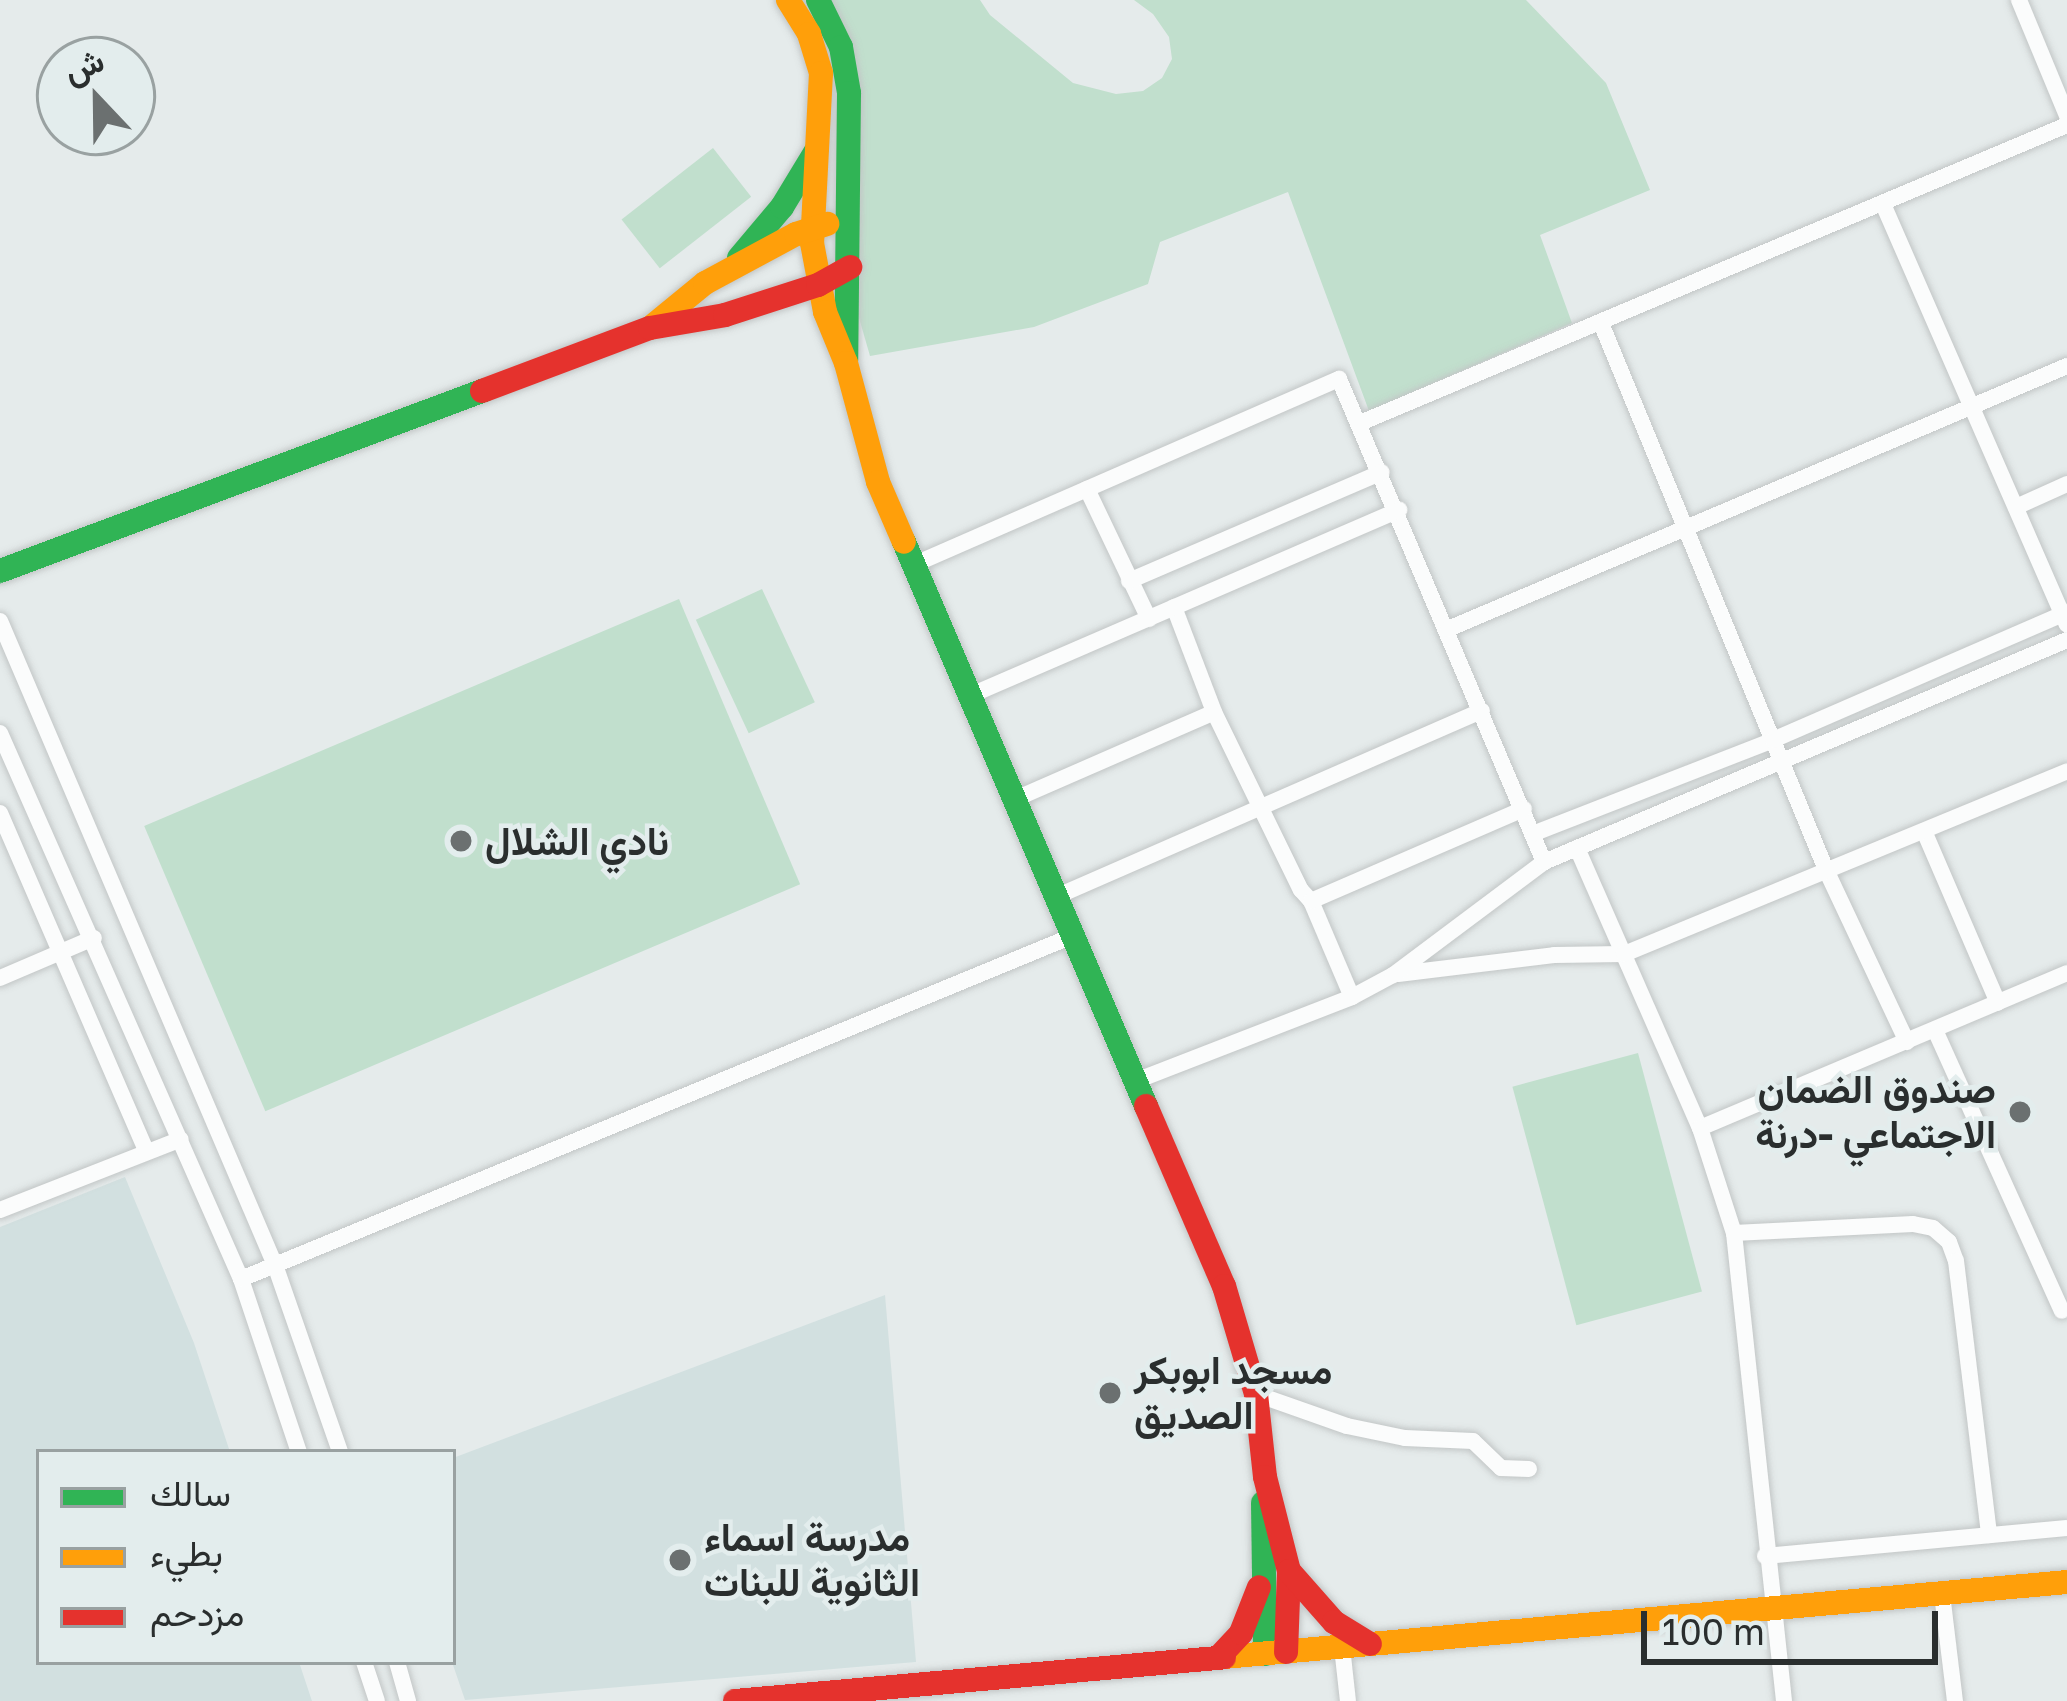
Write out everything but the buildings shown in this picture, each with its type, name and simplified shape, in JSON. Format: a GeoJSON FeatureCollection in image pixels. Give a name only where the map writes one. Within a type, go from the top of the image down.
{"type":"FeatureCollection","features":[{"type":"Feature","properties":{"kind":"street"},"geometry":{"type":"LineString","coordinates":[[788,0],[808,34],[821,73],[814,226],[818,286],[846,362],[878,482],[1053,898],[1224,1286],[1256,1394],[1265,1477],[1263,1567],[1276,1653]]}},
{"type":"Feature","properties":{"kind":"street"},"geometry":{"type":"LineString","coordinates":[[818,0],[846,70],[850,224],[846,362]]}},
{"type":"Feature","properties":{"kind":"street"},"geometry":{"type":"LineString","coordinates":[[1360,423],[1883,205],[2067,120],[2019,0]]}},
{"type":"Feature","properties":{"kind":"street"},"geometry":{"type":"LineString","coordinates":[[727,272],[782,207],[820,143]]}},
{"type":"Feature","properties":{"kind":"street"},"geometry":{"type":"LineString","coordinates":[[1535,833],[1773,740],[2065,617],[1883,205]]}},
{"type":"Feature","properties":{"kind":"street"},"geometry":{"type":"LineString","coordinates":[[650,328],[685,296],[814,226],[850,224]]}},
{"type":"Feature","properties":{"kind":"street"},"geometry":{"type":"LineString","coordinates":[[0,571],[650,328],[702,321],[768,302],[818,286],[850,267]]}},
{"type":"Feature","properties":{"kind":"street"},"geometry":{"type":"LineString","coordinates":[[768,302],[800,311],[834,338]]}},
{"type":"Feature","properties":{"kind":"street"},"geometry":{"type":"LineString","coordinates":[[1601,323],[1827,872],[1907,1042]]}},
{"type":"Feature","properties":{"kind":"street"},"geometry":{"type":"LineString","coordinates":[[1448,628],[2067,366]]}},
{"type":"Feature","properties":{"kind":"street"},"geometry":{"type":"LineString","coordinates":[[913,565],[1340,379],[1544,862]]}},
{"type":"Feature","properties":{"kind":"street"},"geometry":{"type":"LineString","coordinates":[[1129,581],[1382,472]]}},
{"type":"Feature","properties":{"kind":"street"},"geometry":{"type":"LineString","coordinates":[[2016,506],[2067,484]]}},
{"type":"Feature","properties":{"kind":"street"},"geometry":{"type":"LineString","coordinates":[[1087,489],[1149,619]]}},
{"type":"Feature","properties":{"kind":"street"},"geometry":{"type":"LineString","coordinates":[[969,696],[1399,510]]}},
{"type":"Feature","properties":{"kind":"street"},"geometry":{"type":"LineString","coordinates":[[1174,607],[1214,712],[1301,890],[1311,901],[1352,997]]}},
{"type":"Feature","properties":{"kind":"street"},"geometry":{"type":"LineString","coordinates":[[0,621],[275,1265],[339,1449]]}},
{"type":"Feature","properties":{"kind":"street"},"geometry":{"type":"LineString","coordinates":[[1133,1082],[1352,997],[1393,975],[1544,862],[2067,640]]}},
{"type":"Feature","properties":{"kind":"street"},"geometry":{"type":"LineString","coordinates":[[1053,898],[1482,711]]}},
{"type":"Feature","properties":{"kind":"street"},"geometry":{"type":"LineString","coordinates":[[1013,800],[1214,712]]}},
{"type":"Feature","properties":{"kind":"street"},"geometry":{"type":"LineString","coordinates":[[0,733],[241,1279],[298,1449]]}},
{"type":"Feature","properties":{"kind":"street"},"geometry":{"type":"LineString","coordinates":[[1393,975],[1554,956],[1624,954],[2067,771]]}},
{"type":"Feature","properties":{"kind":"street"},"geometry":{"type":"LineString","coordinates":[[1311,901],[1524,808]]}},
{"type":"Feature","properties":{"kind":"street"},"geometry":{"type":"LineString","coordinates":[[0,815],[147,1152]]}},
{"type":"Feature","properties":{"kind":"street"},"geometry":{"type":"LineString","coordinates":[[1924,831],[1998,1003]]}},
{"type":"Feature","properties":{"kind":"street"},"geometry":{"type":"LineString","coordinates":[[1576,848],[1700,1128],[1734,1233],[1784,1701]]}},
{"type":"Feature","properties":{"kind":"street"},"geometry":{"type":"LineString","coordinates":[[241,1279],[1070,937]]}},
{"type":"Feature","properties":{"kind":"street"},"geometry":{"type":"LineString","coordinates":[[0,978],[94,938]]}},
{"type":"Feature","properties":{"kind":"street"},"geometry":{"type":"LineString","coordinates":[[1700,1128],[2067,973]]}},
{"type":"Feature","properties":{"kind":"street"},"geometry":{"type":"LineString","coordinates":[[1935,1030],[2062,1311]]}},
{"type":"Feature","properties":{"kind":"street"},"geometry":{"type":"LineString","coordinates":[[0,1210],[181,1139]]}},
{"type":"Feature","properties":{"kind":"street"},"geometry":{"type":"LineString","coordinates":[[1734,1233],[1913,1224],[1933,1228],[1949,1241],[1956,1261],[1989,1534]]}},
{"type":"Feature","properties":{"kind":"street"},"geometry":{"type":"LineString","coordinates":[[1256,1394],[1347,1426],[1405,1438],[1473,1441],[1501,1468],[1529,1469]]}},
{"type":"Feature","properties":{"kind":"street"},"geometry":{"type":"LineString","coordinates":[[1265,1477],[1289,1571],[1276,1653]]}},
{"type":"Feature","properties":{"kind":"street"},"geometry":{"type":"LineString","coordinates":[[1766,1556],[2067,1528]]}},
{"type":"Feature","properties":{"kind":"street"},"geometry":{"type":"LineString","coordinates":[[1218,1658],[1253,1612],[1263,1567]]}},
{"type":"Feature","properties":{"kind":"street"},"geometry":{"type":"LineString","coordinates":[[1289,1571],[1334,1622],[1370,1644]]}},
{"type":"Feature","properties":{"kind":"street"},"geometry":{"type":"LineString","coordinates":[[735,1701],[999,1689],[1218,1658],[2067,1582]]}},
{"type":"Feature","properties":{"kind":"street"},"geometry":{"type":"LineString","coordinates":[[1942,1594],[1955,1701]]}},
{"type":"Feature","properties":{"kind":"street"},"geometry":{"type":"LineString","coordinates":[[1342,1647],[1348,1701]]}},
{"type":"Feature","properties":{"kind":"street"},"geometry":{"type":"LineString","coordinates":[[365,1665],[376,1701]]}},
{"type":"Feature","properties":{"kind":"street"},"geometry":{"type":"LineString","coordinates":[[398,1665],[408,1701]]}},
{"type":"Feature","properties":{"kind":"shaded area"},"geometry":{"type":"Polygon","coordinates":[[[125,1177],[194,1343],[229,1449],[36,1449],[36,1665],[300,1665],[312,1701],[0,1701],[0,1227],[125,1177]]]}},
{"type":"Feature","properties":{"kind":"shaded area","name":"مدرسة اسماء الثانوية للبنات"},"geometry":{"type":"Polygon","coordinates":[[[885,1295],[916,1662],[465,1700],[453,1665],[456,1457],[885,1295]]]}},
{"type":"Feature","properties":{"kind":"green space"},"geometry":{"type":"Polygon","coordinates":[[[828,0],[980,0],[990,15],[1073,83],[1116,94],[1143,91],[1162,78],[1172,59],[1169,37],[1153,14],[1134,0],[1526,0],[1606,83],[1650,190],[1540,235],[1572,323],[1369,411],[1288,192],[1160,242],[1148,284],[1034,327],[870,356],[855,304],[855,204],[828,0]]]}},
{"type":"Feature","properties":{"kind":"green space"},"geometry":{"type":"Polygon","coordinates":[[[713,148],[751,197],[660,268],[622,219],[713,148]]]}},
{"type":"Feature","properties":{"kind":"green space"},"geometry":{"type":"Polygon","coordinates":[[[762,589],[815,702],[749,733],[696,620],[762,589]]]}},
{"type":"Feature","properties":{"kind":"green space","name":"نادي الشلال"},"geometry":{"type":"Polygon","coordinates":[[[679,599],[800,884],[265,1111],[144,826],[679,599]]]}},
{"type":"Feature","properties":{"kind":"green space"},"geometry":{"type":"Polygon","coordinates":[[[1638,1053],[1702,1292],[1576,1325],[1512,1087],[1638,1053]]]}},
{"type":"Feature","properties":{"kind":"traffic: fast"},"geometry":{"type":"LineString","coordinates":[[818,0],[841,47],[849,93],[846,360]]}},
{"type":"Feature","properties":{"kind":"traffic: fast"},"geometry":{"type":"LineString","coordinates":[[739,258],[782,207],[816,151]]}},
{"type":"Feature","properties":{"kind":"traffic: fast"},"geometry":{"type":"LineString","coordinates":[[0,571],[482,391]]}},
{"type":"Feature","properties":{"kind":"traffic: fast"},"geometry":{"type":"LineString","coordinates":[[904,542],[1146,1106]]}},
{"type":"Feature","properties":{"kind":"traffic: fast"},"geometry":{"type":"LineString","coordinates":[[1263,1503],[1265,1654]]}},
{"type":"Feature","properties":{"kind":"traffic: slow"},"geometry":{"type":"LineString","coordinates":[[788,0],[809,34],[821,73],[812,243],[825,312],[846,363],[878,482],[904,542]]}},
{"type":"Feature","properties":{"kind":"traffic: slow"},"geometry":{"type":"LineString","coordinates":[[650,328],[705,283],[796,234],[827,224]]}},
{"type":"Feature","properties":{"kind":"traffic: slow"},"geometry":{"type":"LineString","coordinates":[[1224,1657],[2067,1582]]}},
{"type":"Feature","properties":{"kind":"traffic: jam"},"geometry":{"type":"LineString","coordinates":[[482,391],[650,328],[725,315],[818,285],[850,267]]}},
{"type":"Feature","properties":{"kind":"traffic: jam"},"geometry":{"type":"LineString","coordinates":[[1146,1106],[1224,1286],[1256,1394],[1265,1477],[1289,1571],[1286,1652]]}},
{"type":"Feature","properties":{"kind":"traffic: jam"},"geometry":{"type":"LineString","coordinates":[[1289,1571],[1334,1622],[1370,1644]]}},
{"type":"Feature","properties":{"kind":"traffic: jam"},"geometry":{"type":"LineString","coordinates":[[1218,1658],[1241,1633],[1259,1587]]}},
{"type":"Feature","properties":{"kind":"traffic: jam"},"geometry":{"type":"LineString","coordinates":[[735,1701],[1224,1657]]}},
{"type":"Feature","properties":{"kind":"place","name":"نادي الشلال"},"geometry":{"type":"Point","coordinates":[461,841]}},
{"type":"Feature","properties":{"kind":"place","name":"صندوق الضمان الاجتماعي -درنة"},"geometry":{"type":"Point","coordinates":[2020,1112]}},
{"type":"Feature","properties":{"kind":"place","name":"مسجد ابوبكر الصديق"},"geometry":{"type":"Point","coordinates":[1110,1393]}},
{"type":"Feature","properties":{"kind":"place","name":"مدرسة اسماء الثانوية للبنات"},"geometry":{"type":"Point","coordinates":[680,1560]}}]}
